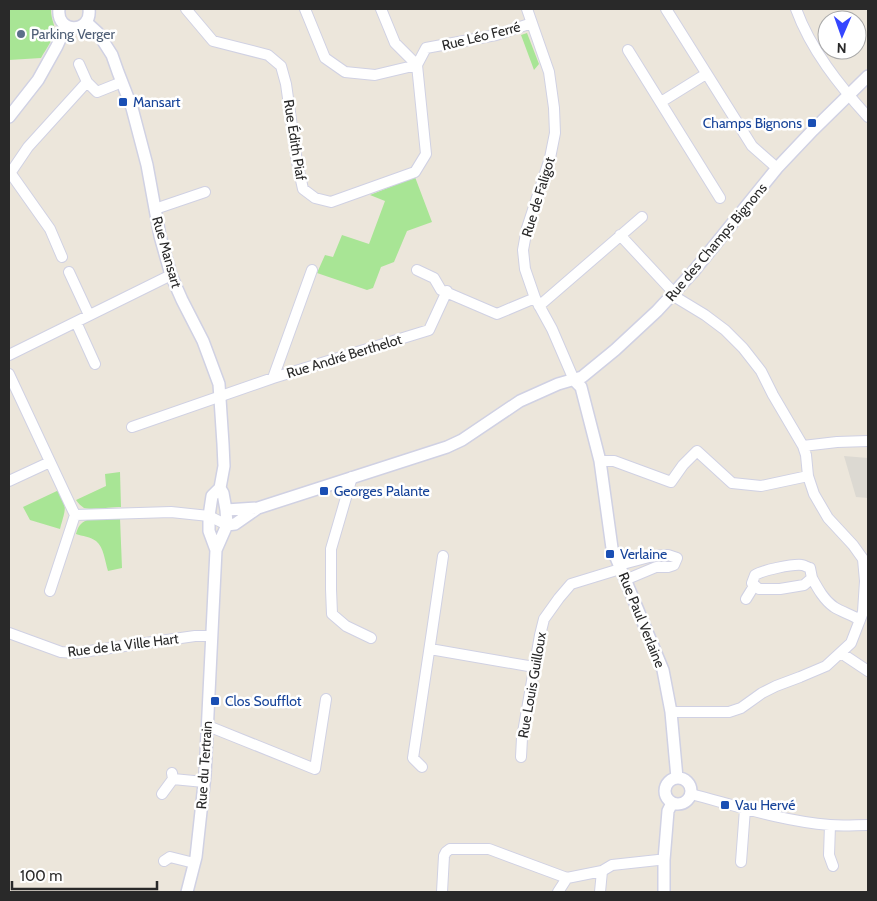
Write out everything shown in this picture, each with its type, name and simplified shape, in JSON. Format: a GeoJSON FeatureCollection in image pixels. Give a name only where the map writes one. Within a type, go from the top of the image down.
{"type":"FeatureCollection","features":[{"type":"Feature","properties":{"kind":"street"},"geometry":{"type":"LineString","coordinates":[[59,9],[60,18],[66,26],[74,28],[86,22],[89,9]]}},
{"type":"Feature","properties":{"kind":"street","name":"Rue Édith Piaf"},"geometry":{"type":"LineString","coordinates":[[186,9],[213,42],[268,55],[281,66],[286,84],[297,162],[303,189],[315,198],[331,202],[415,172],[426,154],[417,65]]}},
{"type":"Feature","properties":{"kind":"street"},"geometry":{"type":"LineString","coordinates":[[305,9],[325,58],[345,72],[374,75],[417,65]]}},
{"type":"Feature","properties":{"kind":"street"},"geometry":{"type":"LineString","coordinates":[[381,9],[396,43],[417,65]]}},
{"type":"Feature","properties":{"kind":"street","name":"Rue de Faligot"},"geometry":{"type":"LineString","coordinates":[[527,9],[549,72],[555,133],[550,158],[527,228],[523,250],[525,269],[537,302],[552,329],[574,380]]}},
{"type":"Feature","properties":{"kind":"street"},"geometry":{"type":"LineString","coordinates":[[666,9],[752,146],[777,168]]}},
{"type":"Feature","properties":{"kind":"street"},"geometry":{"type":"LineString","coordinates":[[796,9],[812,44],[827,66],[868,116]]}},
{"type":"Feature","properties":{"kind":"street","name":"Rue Mansart"},"geometry":{"type":"LineString","coordinates":[[86,22],[98,33],[112,55],[132,108],[147,165],[160,236],[171,275],[203,341],[218,384],[224,466],[220,488],[212,496],[209,516],[209,531],[216,550]]}},
{"type":"Feature","properties":{"kind":"street","name":"Rue Léo Ferré"},"geometry":{"type":"LineString","coordinates":[[417,65],[426,48],[496,35],[532,23]]}},
{"type":"Feature","properties":{"kind":"street"},"geometry":{"type":"LineString","coordinates":[[9,117],[38,80],[66,26]]}},
{"type":"Feature","properties":{"kind":"street"},"geometry":{"type":"LineString","coordinates":[[628,50],[720,198]]}},
{"type":"Feature","properties":{"kind":"street"},"geometry":{"type":"LineString","coordinates":[[79,64],[87,82],[97,92],[122,82]]}},
{"type":"Feature","properties":{"kind":"street"},"geometry":{"type":"LineString","coordinates":[[661,102],[706,74]]}},
{"type":"Feature","properties":{"kind":"street","name":"Rue des Champs Bignons"},"geometry":{"type":"LineString","coordinates":[[258,508],[447,448],[520,401],[558,384],[582,376],[615,350],[657,311],[706,257],[777,168],[868,76]]}},
{"type":"Feature","properties":{"kind":"street"},"geometry":{"type":"LineString","coordinates":[[62,257],[50,229],[10,172],[28,147],[87,82]]}},
{"type":"Feature","properties":{"kind":"street"},"geometry":{"type":"LineString","coordinates":[[155,209],[205,192]]}},
{"type":"Feature","properties":{"kind":"street"},"geometry":{"type":"LineString","coordinates":[[417,270],[434,278],[441,290],[497,314],[537,302],[642,217]]}},
{"type":"Feature","properties":{"kind":"street"},"geometry":{"type":"LineString","coordinates":[[620,235],[678,298],[705,315],[743,348],[760,371],[802,446],[806,455],[808,476],[814,494],[828,518],[865,559],[866,602],[863,612],[851,643],[826,666],[776,686],[762,693],[741,708],[728,712],[671,712]]}},
{"type":"Feature","properties":{"kind":"street"},"geometry":{"type":"LineString","coordinates":[[273,378],[312,270]]}},
{"type":"Feature","properties":{"kind":"street"},"geometry":{"type":"LineString","coordinates":[[69,272],[89,315]]}},
{"type":"Feature","properties":{"kind":"street"},"geometry":{"type":"LineString","coordinates":[[9,354],[171,275]]}},
{"type":"Feature","properties":{"kind":"street","name":"Rue André Berthelot"},"geometry":{"type":"LineString","coordinates":[[132,427],[273,378],[429,330],[447,291]]}},
{"type":"Feature","properties":{"kind":"street"},"geometry":{"type":"LineString","coordinates":[[76,322],[95,364]]}},
{"type":"Feature","properties":{"kind":"street"},"geometry":{"type":"LineString","coordinates":[[9,374],[74,515],[50,591]]}},
{"type":"Feature","properties":{"kind":"street","name":"Rue Paul Verlaine"},"geometry":{"type":"LineString","coordinates":[[574,380],[581,387],[600,461],[612,548],[663,670],[671,712],[677,778]]}},
{"type":"Feature","properties":{"kind":"street"},"geometry":{"type":"LineString","coordinates":[[802,446],[868,441]]}},
{"type":"Feature","properties":{"kind":"street"},"geometry":{"type":"LineString","coordinates":[[600,461],[614,461],[671,482],[683,465],[697,451],[732,484],[761,486],[808,476]]}},
{"type":"Feature","properties":{"kind":"street"},"geometry":{"type":"LineString","coordinates":[[9,481],[50,462]]}},
{"type":"Feature","properties":{"kind":"street"},"geometry":{"type":"LineString","coordinates":[[352,478],[331,549],[332,614],[346,626],[371,638]]}},
{"type":"Feature","properties":{"kind":"street","name":"Rue Mansart"},"geometry":{"type":"LineString","coordinates":[[211,636],[216,550],[227,525],[224,493],[220,488]]}},
{"type":"Feature","properties":{"kind":"street"},"geometry":{"type":"LineString","coordinates":[[74,515],[171,512],[209,516],[227,525],[235,524],[258,508]]}},
{"type":"Feature","properties":{"kind":"street"},"geometry":{"type":"LineString","coordinates":[[209,516],[226,510],[258,508]]}},
{"type":"Feature","properties":{"kind":"street","name":"Rue Louis Guilloux"},"geometry":{"type":"LineString","coordinates":[[521,757],[522,738],[544,618],[559,598],[571,584],[619,567],[653,556],[668,555],[677,558],[674,565],[656,567],[625,580]]}},
{"type":"Feature","properties":{"kind":"street"},"geometry":{"type":"LineString","coordinates":[[422,767],[413,758],[443,556]]}},
{"type":"Feature","properties":{"kind":"street"},"geometry":{"type":"LineString","coordinates":[[812,578],[804,585],[780,589],[759,589],[752,583],[754,575],[761,571],[802,565],[810,568],[812,578],[822,595],[834,607],[860,620]]}},
{"type":"Feature","properties":{"kind":"street"},"geometry":{"type":"LineString","coordinates":[[746,599],[754,586]]}},
{"type":"Feature","properties":{"kind":"street","name":"Rue de la Ville Hart"},"geometry":{"type":"LineString","coordinates":[[9,633],[61,652],[75,653],[195,636],[211,636]]}},
{"type":"Feature","properties":{"kind":"street","name":"Rue du Tertrain"},"geometry":{"type":"LineString","coordinates":[[187,892],[194,862],[204,782],[211,636]]}},
{"type":"Feature","properties":{"kind":"street"},"geometry":{"type":"LineString","coordinates":[[430,649],[534,667]]}},
{"type":"Feature","properties":{"kind":"street"},"geometry":{"type":"LineString","coordinates":[[841,653],[868,671]]}},
{"type":"Feature","properties":{"kind":"street"},"geometry":{"type":"LineString","coordinates":[[208,726],[315,769],[326,700]]}},
{"type":"Feature","properties":{"kind":"street"},"geometry":{"type":"LineString","coordinates":[[162,794],[172,776],[204,782]]}},
{"type":"Feature","properties":{"kind":"street"},"geometry":{"type":"LineString","coordinates":[[681,778],[688,782],[692,790],[691,794],[690,798],[684,803],[676,804],[666,797],[665,789],[669,782],[681,778]]}},
{"type":"Feature","properties":{"kind":"street"},"geometry":{"type":"LineString","coordinates":[[691,794],[745,810],[792,820],[830,825],[868,825]]}},
{"type":"Feature","properties":{"kind":"street"},"geometry":{"type":"LineString","coordinates":[[664,892],[664,860],[668,811],[672,803]]}},
{"type":"Feature","properties":{"kind":"street"},"geometry":{"type":"LineString","coordinates":[[741,862],[745,810]]}},
{"type":"Feature","properties":{"kind":"street"},"geometry":{"type":"LineString","coordinates":[[830,825],[829,855],[833,866]]}},
{"type":"Feature","properties":{"kind":"street"},"geometry":{"type":"LineString","coordinates":[[442,892],[444,856],[450,849],[489,849],[567,878],[602,871],[612,865],[664,860]]}},
{"type":"Feature","properties":{"kind":"street"},"geometry":{"type":"LineString","coordinates":[[167,857],[194,862]]}},
{"type":"Feature","properties":{"kind":"street"},"geometry":{"type":"LineString","coordinates":[[600,892],[602,871]]}},
{"type":"Feature","properties":{"kind":"street"},"geometry":{"type":"LineString","coordinates":[[558,892],[567,878]]}},
{"type":"Feature","properties":{"kind":"green space"},"geometry":{"type":"Polygon","coordinates":[[[9,9],[51,9],[54,34],[41,58],[9,60],[9,9]]]}},
{"type":"Feature","properties":{"kind":"green space"},"geometry":{"type":"Polygon","coordinates":[[[527,33],[539,64],[534,70],[521,35],[527,33]]]}},
{"type":"Feature","properties":{"kind":"green space"},"geometry":{"type":"Polygon","coordinates":[[[415,177],[432,222],[407,231],[394,262],[381,267],[373,288],[367,290],[317,273],[325,255],[333,257],[342,235],[369,244],[385,201],[370,195],[415,177]]]}},
{"type":"Feature","properties":{"kind":"green space"},"geometry":{"type":"Polygon","coordinates":[[[120,472],[121,507],[87,509],[76,500],[106,486],[105,474],[120,472]]]}},
{"type":"Feature","properties":{"kind":"green space"},"geometry":{"type":"Polygon","coordinates":[[[59,490],[65,509],[60,529],[30,520],[23,507],[59,490]]]}},
{"type":"Feature","properties":{"kind":"green space"},"geometry":{"type":"Polygon","coordinates":[[[120,518],[122,568],[108,571],[103,551],[99,544],[92,539],[76,534],[83,522],[87,520],[120,518]]]}},
{"type":"Feature","properties":{"kind":"shaded area"},"geometry":{"type":"Polygon","coordinates":[[[844,456],[868,458],[868,498],[856,497],[844,456]]]}},
{"type":"Feature","properties":{"kind":"place","name":"Parking Verger"},"geometry":{"type":"Point","coordinates":[21,34]}},
{"type":"Feature","properties":{"kind":"place","name":"Mansart"},"geometry":{"type":"Point","coordinates":[123,102]}},
{"type":"Feature","properties":{"kind":"place","name":"Champs Bignons"},"geometry":{"type":"Point","coordinates":[812,123]}},
{"type":"Feature","properties":{"kind":"place","name":"Georges Palante"},"geometry":{"type":"Point","coordinates":[324,491]}},
{"type":"Feature","properties":{"kind":"place","name":"Verlaine"},"geometry":{"type":"Point","coordinates":[610,554]}},
{"type":"Feature","properties":{"kind":"place","name":"Clos Soufflot"},"geometry":{"type":"Point","coordinates":[215,701]}},
{"type":"Feature","properties":{"kind":"place","name":"Vau Hervé"},"geometry":{"type":"Point","coordinates":[725,805]}}]}
